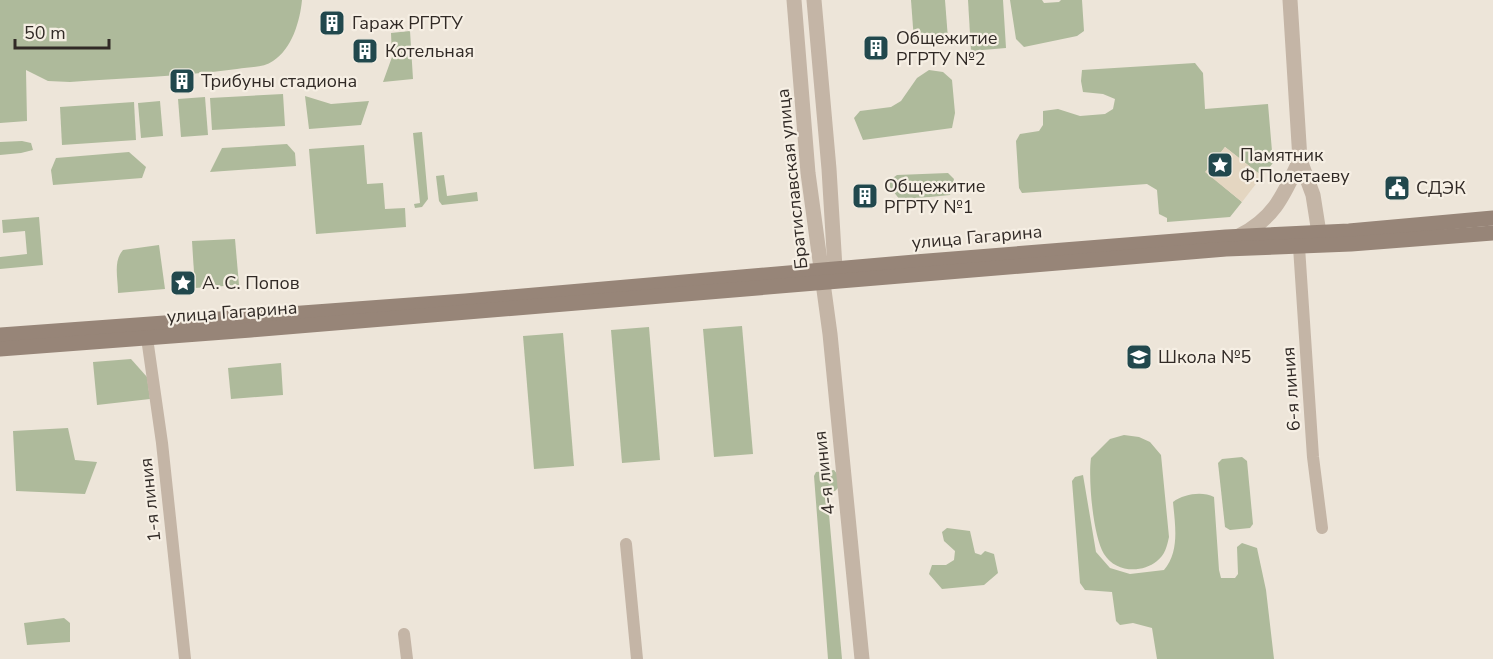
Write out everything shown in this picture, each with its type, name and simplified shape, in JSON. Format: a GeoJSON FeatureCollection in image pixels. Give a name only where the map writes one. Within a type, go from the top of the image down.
{"type":"FeatureCollection","features":[{"type":"Feature","properties":{"kind":"main road","name":"улица Гагарина"},"geometry":{"type":"LineString","coordinates":[[0,349],[147,338],[1239,236],[1319,233],[1493,218]]}},
{"type":"Feature","properties":{"kind":"main road"},"geometry":{"type":"LineString","coordinates":[[1299,247],[1319,233],[1351,244]]}},
{"type":"Feature","properties":{"kind":"main road","name":"улица Гагарина"},"geometry":{"type":"LineString","coordinates":[[827,274],[1227,249],[1351,244],[1493,233]]}},
{"type":"Feature","properties":{"kind":"main road","name":"улица Гагарина"},"geometry":{"type":"LineString","coordinates":[[0,335],[466,307]]}},
{"type":"Feature","properties":{"kind":"street","name":"Братиславская улица"},"geometry":{"type":"LineString","coordinates":[[794,0],[808,173],[827,274]]}},
{"type":"Feature","properties":{"kind":"street","name":"Братиславская улица"},"geometry":{"type":"LineString","coordinates":[[814,0],[829,169],[827,274]]}},
{"type":"Feature","properties":{"kind":"street"},"geometry":{"type":"LineString","coordinates":[[1290,0],[1300,160],[1313,195],[1319,233]]}},
{"type":"Feature","properties":{"kind":"street"},"geometry":{"type":"LineString","coordinates":[[1239,236],[1255,228],[1279,203],[1300,160]]}},
{"type":"Feature","properties":{"kind":"street","name":"6-я линия"},"geometry":{"type":"LineString","coordinates":[[1299,247],[1313,458],[1322,528]]}},
{"type":"Feature","properties":{"kind":"street","name":"4-я линия"},"geometry":{"type":"LineString","coordinates":[[827,274],[862,659]]}},
{"type":"Feature","properties":{"kind":"street","name":"1-я линия"},"geometry":{"type":"LineString","coordinates":[[147,338],[162,443],[185,659]]}},
{"type":"Feature","properties":{"kind":"street"},"geometry":{"type":"LineString","coordinates":[[626,544],[637,659]]}},
{"type":"Feature","properties":{"kind":"street"},"geometry":{"type":"LineString","coordinates":[[404,634],[407,659]]}},
{"type":"Feature","properties":{"kind":"green space"},"geometry":{"type":"Polygon","coordinates":[[[0,0],[302,0],[297,25],[290,42],[280,56],[265,65],[196,73],[70,82],[48,81],[26,70],[27,121],[0,123],[0,0]]]}},
{"type":"Feature","properties":{"kind":"green space"},"geometry":{"type":"Polygon","coordinates":[[[911,0],[945,0],[948,39],[914,41],[911,0]]]}},
{"type":"Feature","properties":{"kind":"green space"},"geometry":{"type":"Polygon","coordinates":[[[968,0],[1003,0],[1006,48],[971,51],[968,0]]]}},
{"type":"Feature","properties":{"kind":"green space"},"geometry":{"type":"Polygon","coordinates":[[[1010,0],[1042,0],[1044,3],[1082,0],[1084,31],[1077,36],[1024,47],[1016,39],[1010,0]]]}},
{"type":"Feature","properties":{"kind":"green space"},"geometry":{"type":"Polygon","coordinates":[[[410,31],[413,79],[383,82],[392,57],[391,33],[410,31]]]}},
{"type":"Feature","properties":{"kind":"green space"},"geometry":{"type":"Polygon","coordinates":[[[1195,63],[1203,73],[1205,109],[1268,104],[1273,163],[1262,176],[1225,147],[1206,172],[1242,202],[1230,217],[1167,222],[1167,218],[1159,214],[1157,190],[1147,184],[1022,193],[1019,188],[1016,141],[1020,134],[1039,131],[1043,125],[1043,111],[1058,109],[1080,116],[1105,114],[1113,109],[1115,99],[1103,94],[1083,92],[1082,70],[1195,63]]]}},
{"type":"Feature","properties":{"kind":"green space"},"geometry":{"type":"Polygon","coordinates":[[[929,70],[943,72],[952,80],[955,113],[952,128],[863,140],[854,118],[860,111],[891,107],[901,101],[917,78],[929,70]]]}},
{"type":"Feature","properties":{"kind":"green space"},"geometry":{"type":"Polygon","coordinates":[[[283,94],[285,126],[212,130],[210,98],[283,94]]]}},
{"type":"Feature","properties":{"kind":"green space"},"geometry":{"type":"Polygon","coordinates":[[[305,96],[331,104],[369,101],[361,125],[309,129],[305,96]]]}},
{"type":"Feature","properties":{"kind":"green space"},"geometry":{"type":"Polygon","coordinates":[[[205,97],[208,135],[181,137],[178,99],[205,97]]]}},
{"type":"Feature","properties":{"kind":"green space"},"geometry":{"type":"Polygon","coordinates":[[[160,101],[163,136],[141,138],[138,103],[160,101]]]}},
{"type":"Feature","properties":{"kind":"green space"},"geometry":{"type":"Polygon","coordinates":[[[134,102],[136,140],[62,145],[60,107],[134,102]]]}},
{"type":"Feature","properties":{"kind":"green space"},"geometry":{"type":"Polygon","coordinates":[[[422,132],[428,199],[422,207],[415,208],[414,204],[420,203],[413,133],[422,132]]]}},
{"type":"Feature","properties":{"kind":"green space"},"geometry":{"type":"Polygon","coordinates":[[[0,142],[31,143],[33,150],[0,155],[0,142]]]}},
{"type":"Feature","properties":{"kind":"green space"},"geometry":{"type":"Polygon","coordinates":[[[287,144],[295,153],[296,166],[210,172],[222,148],[287,144]]]}},
{"type":"Feature","properties":{"kind":"green space"},"geometry":{"type":"Polygon","coordinates":[[[364,145],[367,184],[383,183],[385,209],[405,208],[406,227],[316,234],[309,149],[364,145]]]}},
{"type":"Feature","properties":{"kind":"green space"},"geometry":{"type":"Polygon","coordinates":[[[129,152],[146,167],[142,178],[53,185],[51,170],[56,158],[129,152]]]}},
{"type":"Feature","properties":{"kind":"green space"},"geometry":{"type":"Polygon","coordinates":[[[948,173],[954,179],[950,195],[900,200],[890,187],[890,180],[897,175],[948,173]]]}},
{"type":"Feature","properties":{"kind":"green space"},"geometry":{"type":"Polygon","coordinates":[[[444,175],[447,196],[477,192],[478,201],[442,205],[439,201],[436,176],[444,175]]]}},
{"type":"Feature","properties":{"kind":"green space"},"geometry":{"type":"Polygon","coordinates":[[[39,217],[43,265],[0,269],[0,257],[27,254],[25,231],[3,233],[2,220],[39,217]]]}},
{"type":"Feature","properties":{"kind":"green space"},"geometry":{"type":"Polygon","coordinates":[[[235,239],[239,285],[195,288],[192,241],[235,239]]]}},
{"type":"Feature","properties":{"kind":"green space"},"geometry":{"type":"Polygon","coordinates":[[[159,245],[165,289],[118,293],[117,264],[123,250],[159,245]]]}},
{"type":"Feature","properties":{"kind":"green space"},"geometry":{"type":"Polygon","coordinates":[[[742,326],[753,454],[714,457],[703,329],[742,326]]]}},
{"type":"Feature","properties":{"kind":"green space"},"geometry":{"type":"Polygon","coordinates":[[[649,327],[660,460],[622,463],[611,330],[649,327]]]}},
{"type":"Feature","properties":{"kind":"green space"},"geometry":{"type":"Polygon","coordinates":[[[563,333],[574,466],[534,469],[523,336],[563,333]]]}},
{"type":"Feature","properties":{"kind":"green space"},"geometry":{"type":"Polygon","coordinates":[[[131,359],[147,377],[150,399],[97,405],[93,362],[131,359]]]}},
{"type":"Feature","properties":{"kind":"green space"},"geometry":{"type":"Polygon","coordinates":[[[281,363],[283,395],[231,399],[228,368],[281,363]]]}},
{"type":"Feature","properties":{"kind":"green space"},"geometry":{"type":"Polygon","coordinates":[[[68,428],[75,460],[97,462],[85,494],[16,491],[13,431],[68,428]]]}},
{"type":"Feature","properties":{"kind":"green space"},"geometry":{"type":"Polygon","coordinates":[[[1124,435],[1139,437],[1150,442],[1161,455],[1169,537],[1160,559],[1144,568],[1136,569],[1121,568],[1104,554],[1094,521],[1091,493],[1091,458],[1110,439],[1124,435]]]}},
{"type":"Feature","properties":{"kind":"green space"},"geometry":{"type":"Polygon","coordinates":[[[1242,457],[1247,461],[1253,524],[1250,528],[1230,530],[1225,527],[1218,463],[1222,459],[1242,457]]]}},
{"type":"Feature","properties":{"kind":"green space"},"geometry":{"type":"Polygon","coordinates":[[[834,470],[838,475],[839,487],[835,491],[827,492],[842,659],[828,659],[814,476],[816,472],[834,470]]]}},
{"type":"Feature","properties":{"kind":"green space"},"geometry":{"type":"Polygon","coordinates":[[[1083,475],[1096,552],[1110,568],[1130,574],[1164,570],[1169,563],[1175,538],[1173,502],[1193,494],[1214,497],[1221,578],[1235,578],[1238,574],[1237,547],[1242,543],[1257,548],[1266,590],[1274,659],[1157,659],[1152,628],[1133,623],[1120,625],[1116,621],[1112,592],[1085,590],[1080,583],[1072,481],[1075,477],[1083,475]]]}},
{"type":"Feature","properties":{"kind":"green space"},"geometry":{"type":"Polygon","coordinates":[[[947,528],[970,531],[975,553],[981,555],[985,551],[994,554],[998,573],[984,585],[942,589],[929,574],[932,565],[946,565],[954,560],[955,551],[944,541],[942,532],[947,528]]]}},
{"type":"Feature","properties":{"kind":"green space"},"geometry":{"type":"Polygon","coordinates":[[[64,618],[70,623],[70,642],[27,645],[24,623],[64,618]]]}},
{"type":"Feature","properties":{"kind":"shaded area"},"geometry":{"type":"Polygon","coordinates":[[[1225,147],[1262,176],[1242,202],[1205,172],[1225,147]]]}},
{"type":"Feature","properties":{"kind":"place","name":"Гараж РГРТУ"},"geometry":{"type":"Point","coordinates":[332,23]}},
{"type":"Feature","properties":{"kind":"place","name":"Общежитие РГРТУ №2"},"geometry":{"type":"Point","coordinates":[876,48]}},
{"type":"Feature","properties":{"kind":"place","name":"Котельная"},"geometry":{"type":"Point","coordinates":[365,51]}},
{"type":"Feature","properties":{"kind":"place","name":"Трибуны стадиона"},"geometry":{"type":"Point","coordinates":[182,81]}},
{"type":"Feature","properties":{"kind":"place","name":"Памятник Ф.Полетаеву"},"geometry":{"type":"Point","coordinates":[1220,165]}},
{"type":"Feature","properties":{"kind":"place","name":"СДЭК"},"geometry":{"type":"Point","coordinates":[1397,188]}},
{"type":"Feature","properties":{"kind":"place","name":"Общежитие РГРТУ №1"},"geometry":{"type":"Point","coordinates":[865,196]}},
{"type":"Feature","properties":{"kind":"place","name":"А. С. Попов"},"geometry":{"type":"Point","coordinates":[183,283]}},
{"type":"Feature","properties":{"kind":"place","name":"Школа №5"},"geometry":{"type":"Point","coordinates":[1139,357]}}]}
